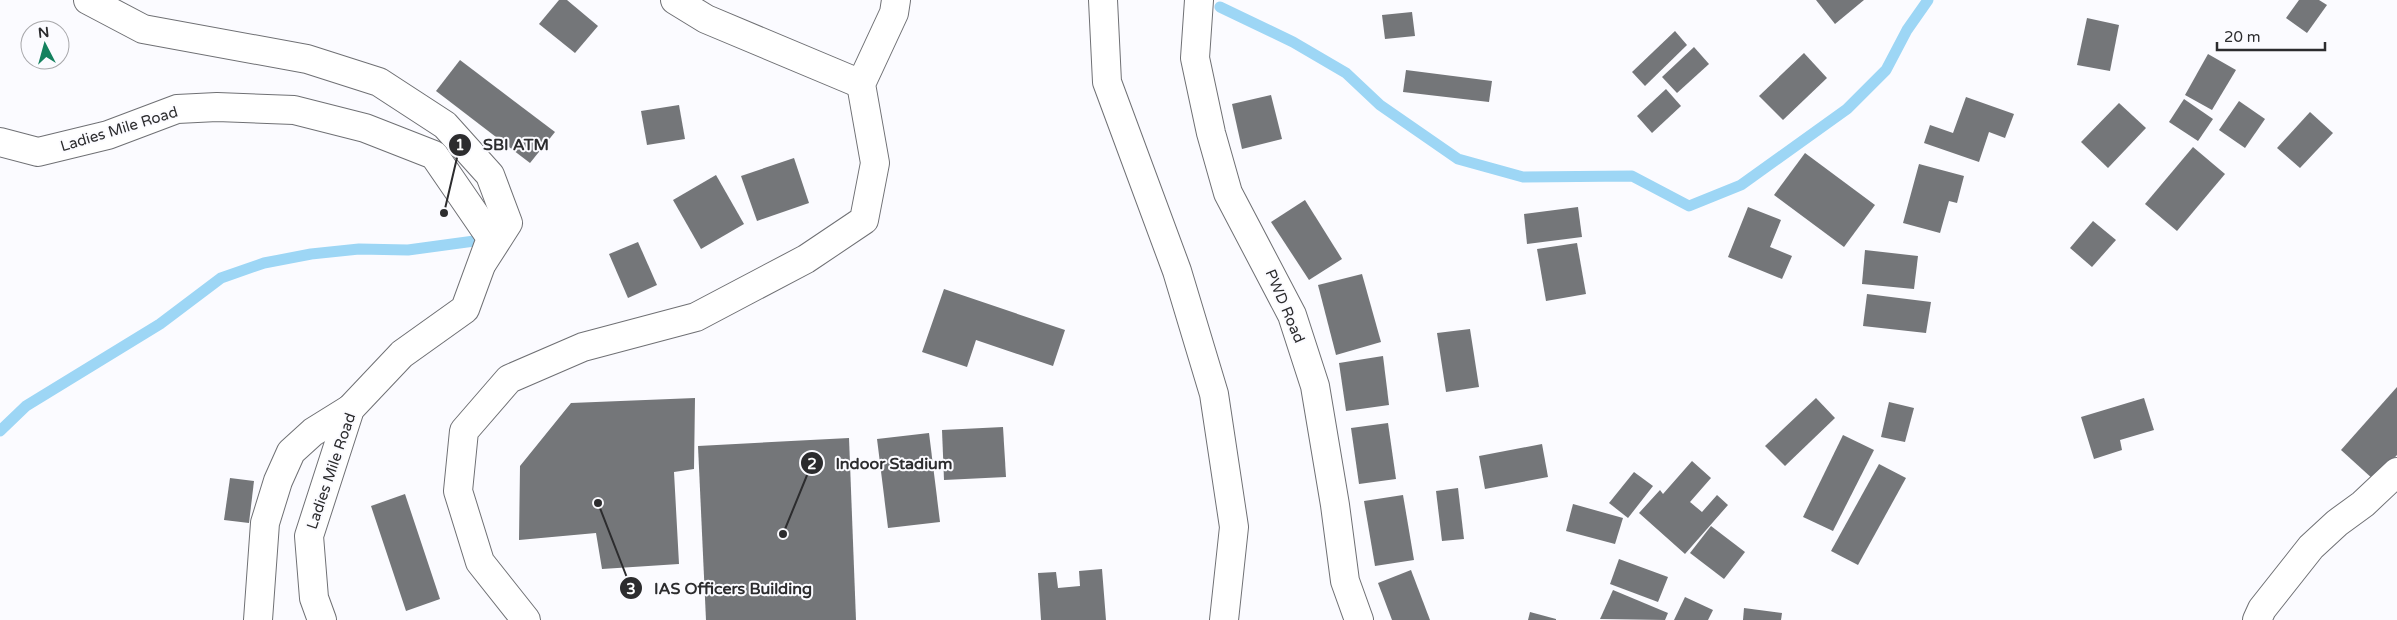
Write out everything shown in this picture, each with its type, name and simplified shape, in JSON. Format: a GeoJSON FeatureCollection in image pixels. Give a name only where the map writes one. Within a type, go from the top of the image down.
{"type":"FeatureCollection","features":[{"type":"Feature","properties":{"kind":"main road"},"geometry":{"type":"LineString","coordinates":[[88,0],[143,29],[307,59],[379,82],[444,125],[490,175],[508,223],[482,263]]}},
{"type":"Feature","properties":{"kind":"main road"},"geometry":{"type":"LineString","coordinates":[[675,0],[706,19],[861,84]]}},
{"type":"Feature","properties":{"kind":"main road"},"geometry":{"type":"LineString","coordinates":[[526,620],[480,562],[458,491],[464,431],[509,379],[583,347],[696,317],[806,259],[864,220],[875,164],[861,84],[894,13],[896,0]]}},
{"type":"Feature","properties":{"kind":"main road"},"geometry":{"type":"LineString","coordinates":[[1103,0],[1107,82],[1176,271],[1214,394],[1234,527],[1224,620]]}},
{"type":"Feature","properties":{"kind":"main road","name":"PWD Road"},"geometry":{"type":"LineString","coordinates":[[1199,0],[1195,58],[1211,133],[1228,193],[1292,315],[1315,386],[1335,505],[1344,581],[1359,620]]}},
{"type":"Feature","properties":{"kind":"main road","name":"Ladies Mile Road"},"geometry":{"type":"LineString","coordinates":[[0,142],[38,152],[108,135],[144,120],[178,110],[217,107],[294,110],[356,126],[434,155],[491,238],[466,309],[402,354],[350,409],[309,536],[314,598],[322,620]]}},
{"type":"Feature","properties":{"kind":"main road"},"geometry":{"type":"LineString","coordinates":[[258,620],[265,523],[278,481],[292,452],[313,432],[350,409]]}},
{"type":"Feature","properties":{"kind":"main road"},"geometry":{"type":"LineString","coordinates":[[2257,620],[2262,609],[2311,547],[2337,523],[2363,504],[2397,472]]}},
{"type":"Feature","properties":{"kind":"building"},"geometry":{"type":"Polygon","coordinates":[[[559,0],[567,0],[598,26],[575,53],[539,24],[559,0]]]}},
{"type":"Feature","properties":{"kind":"building"},"geometry":{"type":"Polygon","coordinates":[[[1816,0],[1864,0],[1835,24],[1816,0]]]}},
{"type":"Feature","properties":{"kind":"building"},"geometry":{"type":"Polygon","coordinates":[[[2299,0],[2319,0],[2327,5],[2307,33],[2286,18],[2299,0]]]}},
{"type":"Feature","properties":{"kind":"building"},"geometry":{"type":"Polygon","coordinates":[[[1412,12],[1415,36],[1385,39],[1382,15],[1412,12]]]}},
{"type":"Feature","properties":{"kind":"building"},"geometry":{"type":"Polygon","coordinates":[[[2087,18],[2119,25],[2110,71],[2077,65],[2087,18]]]}},
{"type":"Feature","properties":{"kind":"building"},"geometry":{"type":"Polygon","coordinates":[[[1675,31],[1687,45],[1645,86],[1632,72],[1675,31]]]}},
{"type":"Feature","properties":{"kind":"building"},"geometry":{"type":"Polygon","coordinates":[[[1694,47],[1709,64],[1677,93],[1662,77],[1694,47]]]}},
{"type":"Feature","properties":{"kind":"building"},"geometry":{"type":"Polygon","coordinates":[[[1804,53],[1827,78],[1783,120],[1759,96],[1804,53]]]}},
{"type":"Feature","properties":{"kind":"building"},"geometry":{"type":"Polygon","coordinates":[[[2208,54],[2236,70],[2212,110],[2185,95],[2208,54]]]}},
{"type":"Feature","properties":{"kind":"building"},"geometry":{"type":"Polygon","coordinates":[[[460,60],[555,132],[530,163],[436,91],[460,60]]]}},
{"type":"Feature","properties":{"kind":"building"},"geometry":{"type":"Polygon","coordinates":[[[1406,70],[1492,81],[1489,102],[1403,92],[1406,70]]]}},
{"type":"Feature","properties":{"kind":"building"},"geometry":{"type":"Polygon","coordinates":[[[1666,89],[1681,106],[1652,133],[1637,116],[1666,89]]]}},
{"type":"Feature","properties":{"kind":"building"},"geometry":{"type":"Polygon","coordinates":[[[1271,95],[1282,139],[1242,149],[1232,104],[1271,95]]]}},
{"type":"Feature","properties":{"kind":"building"},"geometry":{"type":"Polygon","coordinates":[[[1966,97],[2014,114],[2005,138],[1989,132],[1979,162],[1924,143],[1930,125],[1953,133],[1966,97]]]}},
{"type":"Feature","properties":{"kind":"building"},"geometry":{"type":"Polygon","coordinates":[[[2184,99],[2213,119],[2198,141],[2169,122],[2184,99]]]}},
{"type":"Feature","properties":{"kind":"building"},"geometry":{"type":"Polygon","coordinates":[[[2239,101],[2265,119],[2245,148],[2219,130],[2239,101]]]}},
{"type":"Feature","properties":{"kind":"building"},"geometry":{"type":"Polygon","coordinates":[[[2119,103],[2146,128],[2108,168],[2081,142],[2119,103]]]}},
{"type":"Feature","properties":{"kind":"building"},"geometry":{"type":"Polygon","coordinates":[[[679,105],[685,139],[647,145],[641,111],[679,105]]]}},
{"type":"Feature","properties":{"kind":"building"},"geometry":{"type":"Polygon","coordinates":[[[2310,112],[2333,133],[2300,168],[2277,148],[2310,112]]]}},
{"type":"Feature","properties":{"kind":"building"},"geometry":{"type":"Polygon","coordinates":[[[2193,147],[2225,174],[2177,231],[2145,204],[2193,147]]]}},
{"type":"Feature","properties":{"kind":"building"},"geometry":{"type":"Polygon","coordinates":[[[1805,153],[1875,205],[1844,247],[1774,195],[1805,153]]]}},
{"type":"Feature","properties":{"kind":"building"},"geometry":{"type":"Polygon","coordinates":[[[794,158],[809,203],[757,221],[741,176],[794,158]]]}},
{"type":"Feature","properties":{"kind":"building"},"geometry":{"type":"Polygon","coordinates":[[[1919,164],[1964,176],[1957,203],[1949,201],[1940,233],[1903,223],[1919,164]]]}},
{"type":"Feature","properties":{"kind":"building"},"geometry":{"type":"Polygon","coordinates":[[[716,175],[744,224],[701,249],[673,200],[716,175]]]}},
{"type":"Feature","properties":{"kind":"building"},"geometry":{"type":"Polygon","coordinates":[[[1305,200],[1342,259],[1309,280],[1271,222],[1305,200]]]}},
{"type":"Feature","properties":{"kind":"building"},"geometry":{"type":"Polygon","coordinates":[[[1578,207],[1582,237],[1527,244],[1524,214],[1578,207]]]}},
{"type":"Feature","properties":{"kind":"building"},"geometry":{"type":"Polygon","coordinates":[[[1748,207],[1781,220],[1770,247],[1792,256],[1782,279],[1728,257],[1748,207]]]}},
{"type":"Feature","properties":{"kind":"building"},"geometry":{"type":"Polygon","coordinates":[[[2093,221],[2116,240],[2092,267],[2070,248],[2093,221]]]}},
{"type":"Feature","properties":{"kind":"building"},"geometry":{"type":"Polygon","coordinates":[[[638,242],[657,285],[628,298],[609,254],[638,242]]]}},
{"type":"Feature","properties":{"kind":"building"},"geometry":{"type":"Polygon","coordinates":[[[1577,243],[1586,294],[1546,301],[1537,249],[1577,243]]]}},
{"type":"Feature","properties":{"kind":"building"},"geometry":{"type":"Polygon","coordinates":[[[1865,250],[1918,256],[1914,289],[1862,284],[1865,250]]]}},
{"type":"Feature","properties":{"kind":"building"},"geometry":{"type":"Polygon","coordinates":[[[1362,274],[1381,342],[1336,355],[1318,285],[1362,274]]]}},
{"type":"Feature","properties":{"kind":"building"},"geometry":{"type":"Polygon","coordinates":[[[944,289],[1065,330],[1053,366],[976,340],[967,367],[922,352],[944,289]]]}},
{"type":"Feature","properties":{"kind":"building"},"geometry":{"type":"Polygon","coordinates":[[[1867,294],[1931,302],[1926,333],[1863,326],[1867,294]]]}},
{"type":"Feature","properties":{"kind":"building"},"geometry":{"type":"Polygon","coordinates":[[[1470,329],[1479,387],[1446,392],[1437,333],[1470,329]]]}},
{"type":"Feature","properties":{"kind":"building"},"geometry":{"type":"Polygon","coordinates":[[[1383,356],[1389,405],[1346,411],[1339,363],[1383,356]]]}},
{"type":"Feature","properties":{"kind":"building"},"geometry":{"type":"Polygon","coordinates":[[[2397,387],[2397,455],[2374,480],[2341,450],[2397,387]]]}},
{"type":"Feature","properties":{"kind":"building"},"geometry":{"type":"Polygon","coordinates":[[[695,398],[694,469],[674,472],[679,564],[602,569],[596,533],[519,540],[520,466],[571,403],[695,398]]]}},
{"type":"Feature","properties":{"kind":"building"},"geometry":{"type":"Polygon","coordinates":[[[1816,398],[1835,418],[1785,466],[1765,446],[1816,398]]]}},
{"type":"Feature","properties":{"kind":"building"},"geometry":{"type":"Polygon","coordinates":[[[2144,398],[2154,430],[2120,440],[2122,450],[2094,459],[2081,417],[2144,398]]]}},
{"type":"Feature","properties":{"kind":"building"},"geometry":{"type":"Polygon","coordinates":[[[1889,402],[1914,408],[1905,442],[1881,437],[1889,402]]]}},
{"type":"Feature","properties":{"kind":"building"},"geometry":{"type":"Polygon","coordinates":[[[1388,423],[1396,479],[1359,484],[1351,428],[1388,423]]]}},
{"type":"Feature","properties":{"kind":"building"},"geometry":{"type":"Polygon","coordinates":[[[1003,427],[1006,477],[944,480],[942,430],[1003,427]]]}},
{"type":"Feature","properties":{"kind":"building"},"geometry":{"type":"Polygon","coordinates":[[[929,433],[940,522],[888,528],[877,439],[929,433]]]}},
{"type":"Feature","properties":{"kind":"building"},"geometry":{"type":"Polygon","coordinates":[[[1843,435],[1874,450],[1833,531],[1803,517],[1843,435]]]}},
{"type":"Feature","properties":{"kind":"building"},"geometry":{"type":"Polygon","coordinates":[[[849,438],[856,620],[706,620],[698,446],[849,438]]]}},
{"type":"Feature","properties":{"kind":"building"},"geometry":{"type":"Polygon","coordinates":[[[1542,444],[1548,477],[1485,489],[1479,456],[1542,444]]]}},
{"type":"Feature","properties":{"kind":"building"},"geometry":{"type":"Polygon","coordinates":[[[1692,461],[1711,478],[1690,502],[1702,512],[1717,495],[1728,505],[1685,554],[1639,513],[1660,490],[1663,494],[1692,461]]]}},
{"type":"Feature","properties":{"kind":"building"},"geometry":{"type":"Polygon","coordinates":[[[1879,464],[1906,478],[1858,565],[1831,551],[1879,464]]]}},
{"type":"Feature","properties":{"kind":"building"},"geometry":{"type":"Polygon","coordinates":[[[1634,472],[1653,486],[1628,518],[1609,503],[1634,472]]]}},
{"type":"Feature","properties":{"kind":"building"},"geometry":{"type":"Polygon","coordinates":[[[230,478],[254,481],[249,523],[224,520],[230,478]]]}},
{"type":"Feature","properties":{"kind":"building"},"geometry":{"type":"Polygon","coordinates":[[[1458,488],[1464,539],[1442,541],[1436,491],[1458,488]]]}},
{"type":"Feature","properties":{"kind":"building"},"geometry":{"type":"Polygon","coordinates":[[[405,494],[440,599],[406,611],[371,506],[405,494]]]}},
{"type":"Feature","properties":{"kind":"building"},"geometry":{"type":"Polygon","coordinates":[[[1403,495],[1414,560],[1375,566],[1364,501],[1403,495]]]}},
{"type":"Feature","properties":{"kind":"building"},"geometry":{"type":"Polygon","coordinates":[[[1573,504],[1623,518],[1615,544],[1566,531],[1573,504]]]}},
{"type":"Feature","properties":{"kind":"building"},"geometry":{"type":"Polygon","coordinates":[[[1711,526],[1745,552],[1724,579],[1690,553],[1711,526]]]}},
{"type":"Feature","properties":{"kind":"building"},"geometry":{"type":"Polygon","coordinates":[[[1619,559],[1668,577],[1658,602],[1610,584],[1619,559]]]}},
{"type":"Feature","properties":{"kind":"building"},"geometry":{"type":"Polygon","coordinates":[[[1102,569],[1106,620],[1041,620],[1038,573],[1056,572],[1058,588],[1080,586],[1079,571],[1102,569]]]}},
{"type":"Feature","properties":{"kind":"building"},"geometry":{"type":"Polygon","coordinates":[[[1411,570],[1430,620],[1392,620],[1378,583],[1411,570]]]}},
{"type":"Feature","properties":{"kind":"building"},"geometry":{"type":"Polygon","coordinates":[[[1613,590],[1668,613],[1665,620],[1600,619],[1613,590]]]}},
{"type":"Feature","properties":{"kind":"building"},"geometry":{"type":"Polygon","coordinates":[[[1685,597],[1713,610],[1708,620],[1674,620],[1685,597]]]}},
{"type":"Feature","properties":{"kind":"building"},"geometry":{"type":"Polygon","coordinates":[[[1744,608],[1782,613],[1781,620],[1743,620],[1744,608]]]}},
{"type":"Feature","properties":{"kind":"building"},"geometry":{"type":"Polygon","coordinates":[[[1530,612],[1556,619],[1556,620],[1528,620],[1530,612]]]}},
{"type":"Feature","properties":{"kind":"waterway"},"geometry":{"type":"LineString","coordinates":[[1220,7],[1293,42],[1346,73],[1380,105],[1458,159],[1523,177],[1632,176],[1689,206],[1741,185],[1847,109],[1886,70],[1907,30],[1928,0]]}},
{"type":"Feature","properties":{"kind":"waterway"},"geometry":{"type":"LineString","coordinates":[[0,431],[26,406],[160,324],[221,278],[264,263],[311,254],[359,249],[408,250],[489,239]]}},
{"type":"Feature","properties":{"kind":"place","name":"SBI ATM"},"geometry":{"type":"Point","coordinates":[444,213]}},
{"type":"Feature","properties":{"kind":"place","name":"IAS Officers Building"},"geometry":{"type":"Point","coordinates":[598,503]}},
{"type":"Feature","properties":{"kind":"place","name":"Indoor Stadium"},"geometry":{"type":"Point","coordinates":[783,534]}}]}
